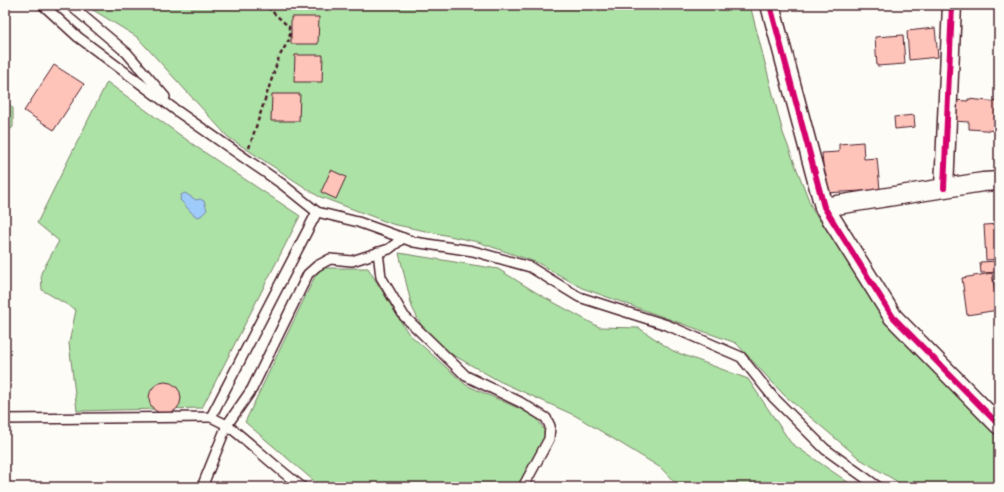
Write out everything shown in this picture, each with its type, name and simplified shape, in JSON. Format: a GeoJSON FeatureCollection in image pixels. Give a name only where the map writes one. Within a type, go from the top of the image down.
{"type":"FeatureCollection","features":[{"type":"Feature","properties":{"kind":"street"},"geometry":{"type":"LineString","coordinates":[[770,5],[824,207],[893,317],[998,423]]}},
{"type":"Feature","properties":{"kind":"street"},"geometry":{"type":"LineString","coordinates":[[944,188],[952,5]]}},
{"type":"Feature","properties":{"kind":"street"},"geometry":{"type":"LineString","coordinates":[[824,207],[983,182],[999,181]]}},
{"type":"Feature","properties":{"kind":"lane"},"geometry":{"type":"LineString","coordinates":[[43,5],[78,37],[177,111],[282,184],[317,212],[358,222],[414,242],[473,252],[530,267],[579,297],[667,325],[741,357],[773,396],[825,449],[878,487]]}},
{"type":"Feature","properties":{"kind":"lane"},"geometry":{"type":"LineString","coordinates":[[70,5],[127,53],[177,111]]}},
{"type":"Feature","properties":{"kind":"lane"},"geometry":{"type":"LineString","coordinates":[[211,417],[317,212]]}},
{"type":"Feature","properties":{"kind":"lane"},"geometry":{"type":"LineString","coordinates":[[202,487],[227,425],[252,389],[308,274],[317,266],[330,259],[352,261],[389,248],[403,238]]}},
{"type":"Feature","properties":{"kind":"lane"},"geometry":{"type":"LineString","coordinates":[[378,252],[381,277],[404,316],[466,376],[520,402],[546,418],[550,426],[549,439],[523,487]]}},
{"type":"Feature","properties":{"kind":"lane"},"geometry":{"type":"LineString","coordinates":[[5,419],[211,417],[227,425],[250,443],[288,477],[302,487]]}},
{"type":"Feature","properties":{"kind":"path"},"geometry":{"type":"LineString","coordinates":[[245,159],[279,57],[290,38],[289,27],[265,5]]}},
{"type":"Feature","properties":{"kind":"green space"},"geometry":{"type":"Polygon","coordinates":[[[85,5],[750,5],[783,133],[813,211],[895,323],[999,427],[999,487],[906,487],[860,459],[784,395],[736,343],[582,288],[538,263],[478,242],[392,224],[318,196],[228,137],[137,37],[85,5]]]}},
{"type":"Feature","properties":{"kind":"green space"},"geometry":{"type":"Polygon","coordinates":[[[107,82],[198,148],[300,216],[202,408],[77,411],[69,343],[76,310],[42,290],[41,273],[59,241],[37,223],[107,82]]]}},
{"type":"Feature","properties":{"kind":"green space"},"geometry":{"type":"Polygon","coordinates":[[[5,100],[13,108],[13,127],[5,135],[5,100]]]}},
{"type":"Feature","properties":{"kind":"green space"},"geometry":{"type":"Polygon","coordinates":[[[399,253],[498,269],[542,296],[599,327],[639,328],[673,351],[748,379],[791,443],[855,487],[679,487],[661,468],[576,416],[499,381],[439,347],[423,329],[412,307],[399,253]]]}},
{"type":"Feature","properties":{"kind":"green space"},"geometry":{"type":"Polygon","coordinates":[[[319,268],[368,268],[408,333],[466,385],[536,416],[546,433],[521,487],[321,487],[245,422],[319,268]]]}},
{"type":"Feature","properties":{"kind":"water"},"geometry":{"type":"Polygon","coordinates":[[[185,193],[196,200],[200,199],[204,201],[207,210],[201,216],[197,217],[180,200],[181,195],[185,193]]]}},
{"type":"Feature","properties":{"kind":"building"},"geometry":{"type":"Polygon","coordinates":[[[291,17],[319,17],[318,44],[291,44],[291,17]]]}},
{"type":"Feature","properties":{"kind":"building"},"geometry":{"type":"Polygon","coordinates":[[[935,28],[938,57],[909,60],[907,31],[935,28]]]}},
{"type":"Feature","properties":{"kind":"building"},"geometry":{"type":"Polygon","coordinates":[[[903,35],[905,64],[877,66],[875,37],[903,35]]]}},
{"type":"Feature","properties":{"kind":"building"},"geometry":{"type":"Polygon","coordinates":[[[295,55],[323,55],[322,82],[294,82],[295,55]]]}},
{"type":"Feature","properties":{"kind":"building"},"geometry":{"type":"Polygon","coordinates":[[[54,65],[84,84],[54,130],[24,111],[54,65]]]}},
{"type":"Feature","properties":{"kind":"building"},"geometry":{"type":"Polygon","coordinates":[[[272,94],[300,94],[299,121],[271,121],[272,94]]]}},
{"type":"Feature","properties":{"kind":"building"},"geometry":{"type":"Polygon","coordinates":[[[968,99],[999,102],[999,131],[969,129],[969,122],[952,121],[953,100],[968,101],[968,99]]]}},
{"type":"Feature","properties":{"kind":"building"},"geometry":{"type":"Polygon","coordinates":[[[914,115],[915,127],[895,129],[894,117],[914,115]]]}},
{"type":"Feature","properties":{"kind":"building"},"geometry":{"type":"Polygon","coordinates":[[[863,142],[864,159],[877,158],[880,190],[825,193],[822,153],[839,152],[839,144],[863,142]]]}},
{"type":"Feature","properties":{"kind":"building"},"geometry":{"type":"Polygon","coordinates":[[[331,170],[346,177],[336,199],[321,192],[331,170]]]}},
{"type":"Feature","properties":{"kind":"building"},"geometry":{"type":"Polygon","coordinates":[[[999,224],[999,259],[986,260],[984,225],[999,224]]]}},
{"type":"Feature","properties":{"kind":"building"},"geometry":{"type":"Polygon","coordinates":[[[999,261],[999,272],[981,273],[980,262],[999,261]]]}},
{"type":"Feature","properties":{"kind":"building"},"geometry":{"type":"Polygon","coordinates":[[[992,273],[998,310],[967,315],[962,278],[992,273]]]}},
{"type":"Feature","properties":{"kind":"building"},"geometry":{"type":"Polygon","coordinates":[[[162,382],[168,382],[178,389],[181,398],[180,404],[174,411],[168,414],[162,414],[152,407],[149,401],[149,395],[156,385],[162,382]]]}},
{"type":"Feature","properties":{"kind":"cycle path"},"geometry":{"type":"LineString","coordinates":[[770,5],[824,207],[893,317],[999,425]]}},
{"type":"Feature","properties":{"kind":"cycle path"},"geometry":{"type":"LineString","coordinates":[[944,188],[952,5]]}}]}
